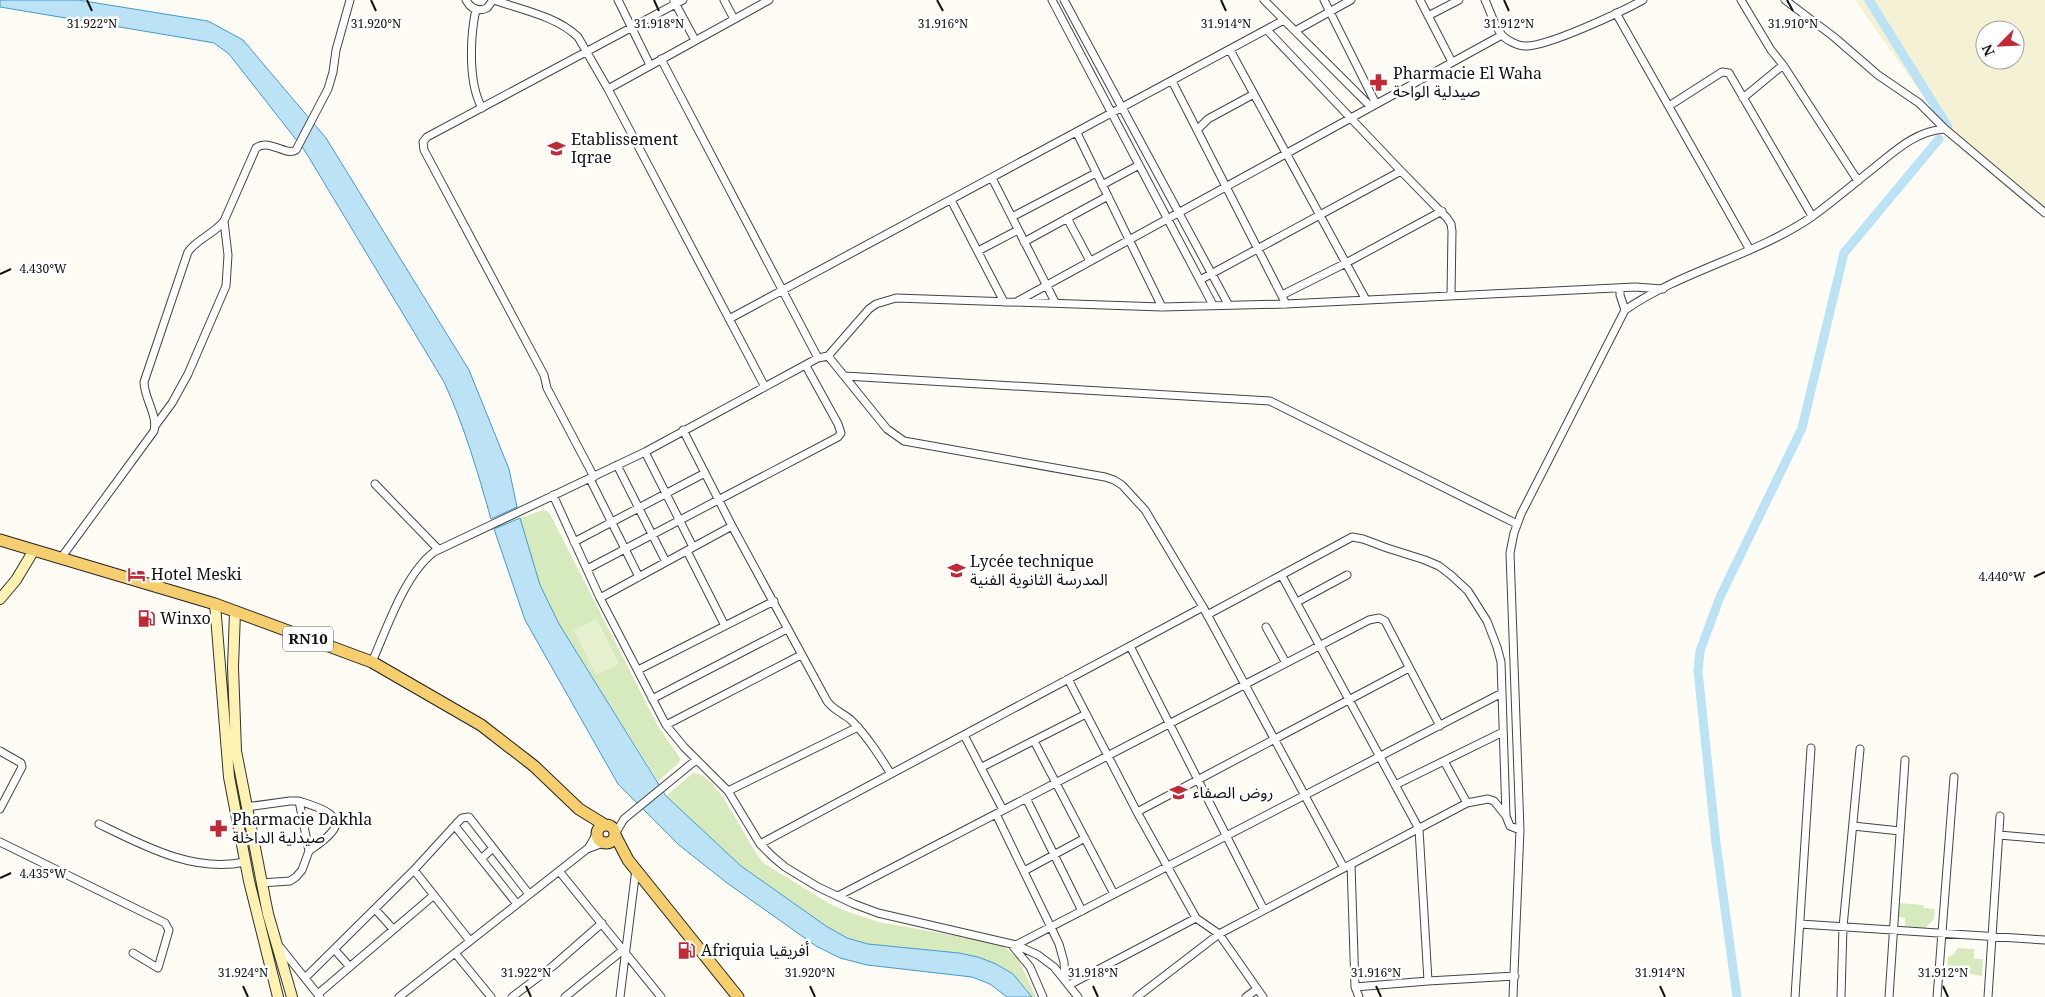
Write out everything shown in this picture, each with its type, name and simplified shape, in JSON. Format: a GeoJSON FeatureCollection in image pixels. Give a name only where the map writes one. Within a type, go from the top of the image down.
{"type":"FeatureCollection","features":[{"type":"Feature","properties":{"kind":"main road","name":"RN10"},"geometry":{"type":"LineString","coordinates":[[0,540],[215,604],[372,662],[481,725],[534,766],[580,809],[613,829],[632,864],[738,997]]}},
{"type":"Feature","properties":{"kind":"main road","name":"RN10"},"geometry":{"type":"LineString","coordinates":[[580,809],[600,839],[632,864]]}},
{"type":"Feature","properties":{"kind":"main road"},"geometry":{"type":"LineString","coordinates":[[606,825],[600,827],[600,839],[610,843],[615,835]]}},
{"type":"Feature","properties":{"kind":"street"},"geometry":{"type":"LineString","coordinates":[[155,426],[145,393],[144,382],[188,252],[193,245],[224,221],[256,148],[265,145],[290,152],[296,150],[328,89],[350,0]]}},
{"type":"Feature","properties":{"kind":"street"},"geometry":{"type":"LineString","coordinates":[[466,0],[469,5],[476,9],[487,8],[493,0],[562,25],[578,37],[608,89],[765,387]]}},
{"type":"Feature","properties":{"kind":"street"},"geometry":{"type":"LineString","coordinates":[[618,0],[650,65]]}},
{"type":"Feature","properties":{"kind":"street"},"geometry":{"type":"LineString","coordinates":[[639,577],[547,388],[544,374],[423,148],[423,142],[427,137],[632,28],[675,2],[683,0]]}},
{"type":"Feature","properties":{"kind":"street"},"geometry":{"type":"LineString","coordinates":[[724,0],[734,19]]}},
{"type":"Feature","properties":{"kind":"street"},"geometry":{"type":"LineString","coordinates":[[608,89],[769,0]]}},
{"type":"Feature","properties":{"kind":"street"},"geometry":{"type":"LineString","coordinates":[[1052,0],[1213,305]]}},
{"type":"Feature","properties":{"kind":"street"},"geometry":{"type":"LineString","coordinates":[[1064,0],[1228,304]]}},
{"type":"Feature","properties":{"kind":"street"},"geometry":{"type":"LineString","coordinates":[[1264,0],[1373,105]]}},
{"type":"Feature","properties":{"kind":"street"},"geometry":{"type":"LineString","coordinates":[[1324,0],[1373,105]]}},
{"type":"Feature","properties":{"kind":"street"},"geometry":{"type":"LineString","coordinates":[[1295,31],[1352,0]]}},
{"type":"Feature","properties":{"kind":"street"},"geometry":{"type":"LineString","coordinates":[[1420,0],[1452,62]]}},
{"type":"Feature","properties":{"kind":"street"},"geometry":{"type":"LineString","coordinates":[[1428,16],[1459,0]]}},
{"type":"Feature","properties":{"kind":"street"},"geometry":{"type":"LineString","coordinates":[[1485,0],[1502,35],[1516,44],[1524,46],[1534,45],[1616,13],[1643,0]]}},
{"type":"Feature","properties":{"kind":"street"},"geometry":{"type":"LineString","coordinates":[[1741,0],[1771,50],[1783,65],[1858,180]]}},
{"type":"Feature","properties":{"kind":"street"},"geometry":{"type":"LineString","coordinates":[[1785,0],[1857,56],[1878,75],[1918,103],[1945,129],[2045,213]]}},
{"type":"Feature","properties":{"kind":"street"},"geometry":{"type":"LineString","coordinates":[[675,2],[695,40]]}},
{"type":"Feature","properties":{"kind":"street"},"geometry":{"type":"LineString","coordinates":[[476,9],[472,42],[474,80],[482,108]]}},
{"type":"Feature","properties":{"kind":"street"},"geometry":{"type":"LineString","coordinates":[[1616,13],[1750,250]]}},
{"type":"Feature","properties":{"kind":"street"},"geometry":{"type":"LineString","coordinates":[[729,319],[1284,20]]}},
{"type":"Feature","properties":{"kind":"street"},"geometry":{"type":"LineString","coordinates":[[1267,30],[1400,171],[1442,211],[1451,224],[1451,296]]}},
{"type":"Feature","properties":{"kind":"street"},"geometry":{"type":"LineString","coordinates":[[1016,302],[1502,35]]}},
{"type":"Feature","properties":{"kind":"street"},"geometry":{"type":"LineString","coordinates":[[1230,50],[1366,300]]}},
{"type":"Feature","properties":{"kind":"street"},"geometry":{"type":"LineString","coordinates":[[660,59],[818,358]]}},
{"type":"Feature","properties":{"kind":"street"},"geometry":{"type":"LineString","coordinates":[[1744,98],[1783,65]]}},
{"type":"Feature","properties":{"kind":"street"},"geometry":{"type":"LineString","coordinates":[[1669,106],[1724,71],[1728,73],[1812,216]]}},
{"type":"Feature","properties":{"kind":"street"},"geometry":{"type":"LineString","coordinates":[[1172,81],[1286,304]]}},
{"type":"Feature","properties":{"kind":"street"},"geometry":{"type":"LineString","coordinates":[[1197,130],[1208,119],[1254,94]]}},
{"type":"Feature","properties":{"kind":"street"},"geometry":{"type":"LineString","coordinates":[[1513,997],[1520,830],[1510,553],[1517,524],[1547,460],[1625,310],[1706,268],[1787,232],[1812,216],[1909,140],[1925,133],[1945,129]]}},
{"type":"Feature","properties":{"kind":"street"},"geometry":{"type":"LineString","coordinates":[[1076,132],[1162,307]]}},
{"type":"Feature","properties":{"kind":"street"},"geometry":{"type":"LineString","coordinates":[[1102,185],[1139,165]]}},
{"type":"Feature","properties":{"kind":"street"},"geometry":{"type":"LineString","coordinates":[[1200,280],[1259,250],[1400,171]]}},
{"type":"Feature","properties":{"kind":"street"},"geometry":{"type":"LineString","coordinates":[[1012,217],[1096,173]]}},
{"type":"Feature","properties":{"kind":"street"},"geometry":{"type":"LineString","coordinates":[[992,178],[1055,302]]}},
{"type":"Feature","properties":{"kind":"street"},"geometry":{"type":"LineString","coordinates":[[1024,242],[1108,196]]}},
{"type":"Feature","properties":{"kind":"street"},"geometry":{"type":"LineString","coordinates":[[951,200],[1004,302]]}},
{"type":"Feature","properties":{"kind":"street"},"geometry":{"type":"LineString","coordinates":[[1282,295],[1442,211]]}},
{"type":"Feature","properties":{"kind":"street"},"geometry":{"type":"LineString","coordinates":[[1068,218],[1090,261]]}},
{"type":"Feature","properties":{"kind":"street"},"geometry":{"type":"LineString","coordinates":[[61,558],[152,434],[155,426],[172,403],[188,374],[226,286],[228,254],[224,221]]}},
{"type":"Feature","properties":{"kind":"street"},"geometry":{"type":"LineString","coordinates":[[978,252],[1018,230]]}},
{"type":"Feature","properties":{"kind":"street"},"geometry":{"type":"LineString","coordinates":[[372,662],[413,574],[425,559],[438,549],[645,452],[818,358],[828,356],[876,304],[896,298],[1162,307],[1286,304],[1635,286],[1663,289]]}},
{"type":"Feature","properties":{"kind":"street"},"geometry":{"type":"LineString","coordinates":[[1620,288],[1620,295],[1625,310]]}},
{"type":"Feature","properties":{"kind":"street"},"geometry":{"type":"LineString","coordinates":[[828,356],[887,429],[904,441],[1114,480],[1128,490],[1145,510],[1207,615],[1344,868]]}},
{"type":"Feature","properties":{"kind":"street"},"geometry":{"type":"LineString","coordinates":[[587,569],[840,435],[838,424],[806,366]]}},
{"type":"Feature","properties":{"kind":"street"},"geometry":{"type":"LineString","coordinates":[[844,376],[1270,401],[1517,524]]}},
{"type":"Feature","properties":{"kind":"street"},"geometry":{"type":"LineString","coordinates":[[683,430],[801,656],[829,705],[846,715],[858,727],[872,743],[891,774]]}},
{"type":"Feature","properties":{"kind":"street"},"geometry":{"type":"LineString","coordinates":[[645,452],[680,520],[690,549],[725,626]]}},
{"type":"Feature","properties":{"kind":"street"},"geometry":{"type":"LineString","coordinates":[[617,465],[666,562]]}},
{"type":"Feature","properties":{"kind":"street"},"geometry":{"type":"LineString","coordinates":[[574,542],[706,473]]}},
{"type":"Feature","properties":{"kind":"street"},"geometry":{"type":"LineString","coordinates":[[375,484],[438,549]]}},
{"type":"Feature","properties":{"kind":"street"},"geometry":{"type":"LineString","coordinates":[[553,495],[600,598],[666,725],[696,760],[728,791],[760,844],[785,867],[854,904],[878,913],[1014,944],[1038,955],[1054,967],[1078,997]]}},
{"type":"Feature","properties":{"kind":"street"},"geometry":{"type":"LineString","coordinates":[[600,598],[732,526]]}},
{"type":"Feature","properties":{"kind":"street"},"geometry":{"type":"LineString","coordinates":[[1207,615],[1352,537],[1363,539],[1439,566],[1468,591],[1487,621],[1498,647],[1501,662],[1506,816]]}},
{"type":"Feature","properties":{"kind":"street"},"geometry":{"type":"LineString","coordinates":[[0,599],[16,580],[34,550]]}},
{"type":"Feature","properties":{"kind":"street"},"geometry":{"type":"LineString","coordinates":[[1297,602],[1347,575]]}},
{"type":"Feature","properties":{"kind":"street"},"geometry":{"type":"LineString","coordinates":[[1282,576],[1419,829],[1428,981]]}},
{"type":"Feature","properties":{"kind":"street"},"geometry":{"type":"LineString","coordinates":[[638,670],[774,602]]}},
{"type":"Feature","properties":{"kind":"street"},"geometry":{"type":"LineString","coordinates":[[215,604],[226,754],[245,862],[278,997]]}},
{"type":"Feature","properties":{"kind":"street"},"geometry":{"type":"LineString","coordinates":[[760,844],[1202,607]]}},
{"type":"Feature","properties":{"kind":"street"},"geometry":{"type":"LineString","coordinates":[[235,612],[233,667],[235,737],[246,807],[262,884],[292,997]]}},
{"type":"Feature","properties":{"kind":"street"},"geometry":{"type":"LineString","coordinates":[[838,896],[1369,620],[1382,618],[1440,726]]}},
{"type":"Feature","properties":{"kind":"street"},"geometry":{"type":"LineString","coordinates":[[1266,627],[1286,663]]}},
{"type":"Feature","properties":{"kind":"street"},"geometry":{"type":"LineString","coordinates":[[652,699],[787,629]]}},
{"type":"Feature","properties":{"kind":"street"},"geometry":{"type":"LineString","coordinates":[[1130,646],[1264,910]]}},
{"type":"Feature","properties":{"kind":"street"},"geometry":{"type":"LineString","coordinates":[[666,725],[801,656]]}},
{"type":"Feature","properties":{"kind":"street"},"geometry":{"type":"LineString","coordinates":[[1137,812],[1350,701],[1409,668]]}},
{"type":"Feature","properties":{"kind":"street"},"geometry":{"type":"LineString","coordinates":[[1068,679],[1137,812],[1196,918],[1219,934],[1264,997]]}},
{"type":"Feature","properties":{"kind":"street"},"geometry":{"type":"LineString","coordinates":[[1014,944],[1167,867],[1502,693]]}},
{"type":"Feature","properties":{"kind":"street"},"geometry":{"type":"LineString","coordinates":[[982,767],[1086,714]]}},
{"type":"Feature","properties":{"kind":"street"},"geometry":{"type":"LineString","coordinates":[[728,791],[858,727]]}},
{"type":"Feature","properties":{"kind":"street"},"geometry":{"type":"LineString","coordinates":[[1395,785],[1503,732]]}},
{"type":"Feature","properties":{"kind":"street"},"geometry":{"type":"LineString","coordinates":[[964,735],[982,767],[1024,871],[1052,926],[1064,962],[1067,983]]}},
{"type":"Feature","properties":{"kind":"street"},"geometry":{"type":"LineString","coordinates":[[1034,741],[1114,894]]}},
{"type":"Feature","properties":{"kind":"street"},"geometry":{"type":"LineString","coordinates":[[1795,997],[1812,748]]}},
{"type":"Feature","properties":{"kind":"street"},"geometry":{"type":"LineString","coordinates":[[1841,997],[1843,927],[1860,749]]}},
{"type":"Feature","properties":{"kind":"street"},"geometry":{"type":"LineString","coordinates":[[0,751],[18,762],[22,767],[0,809]]}},
{"type":"Feature","properties":{"kind":"street"},"geometry":{"type":"LineString","coordinates":[[606,825],[624,819],[696,760]]}},
{"type":"Feature","properties":{"kind":"street"},"geometry":{"type":"LineString","coordinates":[[1889,997],[1905,760]]}},
{"type":"Feature","properties":{"kind":"street"},"geometry":{"type":"LineString","coordinates":[[1444,761],[1467,803]]}},
{"type":"Feature","properties":{"kind":"street"},"geometry":{"type":"LineString","coordinates":[[1937,997],[1954,777]]}},
{"type":"Feature","properties":{"kind":"street"},"geometry":{"type":"LineString","coordinates":[[1026,798],[1082,910]]}},
{"type":"Feature","properties":{"kind":"street"},"geometry":{"type":"LineString","coordinates":[[1137,997],[1219,934],[1467,803],[1488,798],[1494,801],[1506,816],[1510,826],[1520,830]]}},
{"type":"Feature","properties":{"kind":"street"},"geometry":{"type":"LineString","coordinates":[[246,807],[299,801],[328,811],[334,820],[335,827],[332,832],[309,852],[302,870],[296,877],[283,882],[262,884]]}},
{"type":"Feature","properties":{"kind":"street"},"geometry":{"type":"LineString","coordinates":[[299,801],[309,852]]}},
{"type":"Feature","properties":{"kind":"street"},"geometry":{"type":"LineString","coordinates":[[1988,997],[2000,816]]}},
{"type":"Feature","properties":{"kind":"street"},"geometry":{"type":"LineString","coordinates":[[305,978],[414,870],[462,818],[469,817],[530,894]]}},
{"type":"Feature","properties":{"kind":"street"},"geometry":{"type":"LineString","coordinates":[[615,835],[624,819]]}},
{"type":"Feature","properties":{"kind":"street"},"geometry":{"type":"LineString","coordinates":[[99,824],[158,852],[182,859],[208,864],[233,865],[245,862]]}},
{"type":"Feature","properties":{"kind":"street"},"geometry":{"type":"LineString","coordinates":[[455,826],[517,904]]}},
{"type":"Feature","properties":{"kind":"street"},"geometry":{"type":"LineString","coordinates":[[1853,826],[1900,831]]}},
{"type":"Feature","properties":{"kind":"street"},"geometry":{"type":"LineString","coordinates":[[1999,835],[2045,839]]}},
{"type":"Feature","properties":{"kind":"street"},"geometry":{"type":"LineString","coordinates":[[1024,871],[1085,838]]}},
{"type":"Feature","properties":{"kind":"street"},"geometry":{"type":"LineString","coordinates":[[399,997],[600,839]]}},
{"type":"Feature","properties":{"kind":"street"},"geometry":{"type":"LineString","coordinates":[[0,842],[168,926],[169,930],[158,968],[133,952]]}},
{"type":"Feature","properties":{"kind":"street"},"geometry":{"type":"LineString","coordinates":[[481,859],[493,848]]}},
{"type":"Feature","properties":{"kind":"street"},"geometry":{"type":"LineString","coordinates":[[620,997],[632,864]]}},
{"type":"Feature","properties":{"kind":"street"},"geometry":{"type":"LineString","coordinates":[[1351,864],[1355,988],[1359,997]]}},
{"type":"Feature","properties":{"kind":"street"},"geometry":{"type":"LineString","coordinates":[[414,870],[470,941]]}},
{"type":"Feature","properties":{"kind":"street"},"geometry":{"type":"LineString","coordinates":[[559,871],[661,997]]}},
{"type":"Feature","properties":{"kind":"street"},"geometry":{"type":"LineString","coordinates":[[276,942],[320,996],[350,967],[434,895]]}},
{"type":"Feature","properties":{"kind":"street"},"geometry":{"type":"LineString","coordinates":[[375,909],[393,929]]}},
{"type":"Feature","properties":{"kind":"street"},"geometry":{"type":"LineString","coordinates":[[1067,983],[1196,918]]}},
{"type":"Feature","properties":{"kind":"street"},"geometry":{"type":"LineString","coordinates":[[512,997],[553,966],[602,923]]}},
{"type":"Feature","properties":{"kind":"street"},"geometry":{"type":"LineString","coordinates":[[1800,924],[2045,940]]}},
{"type":"Feature","properties":{"kind":"street"},"geometry":{"type":"LineString","coordinates":[[1014,944],[1030,967],[1042,997]]}},
{"type":"Feature","properties":{"kind":"street"},"geometry":{"type":"LineString","coordinates":[[334,949],[350,967]]}},
{"type":"Feature","properties":{"kind":"street"},"geometry":{"type":"LineString","coordinates":[[565,997],[624,952]]}},
{"type":"Feature","properties":{"kind":"street"},"geometry":{"type":"LineString","coordinates":[[455,953],[490,997]]}},
{"type":"Feature","properties":{"kind":"street"},"geometry":{"type":"LineString","coordinates":[[1355,988],[1428,981],[1515,976]]}},
{"type":"Feature","properties":{"kind":"street"},"geometry":{"type":"LineString","coordinates":[[1246,997],[1257,988]]}},
{"type":"Feature","properties":{"kind":"shaded area"},"geometry":{"type":"Polygon","coordinates":[[[1855,0],[2045,0],[2045,209],[1948,131],[1855,0]]]}},
{"type":"Feature","properties":{"kind":"green space"},"geometry":{"type":"Polygon","coordinates":[[[543,510],[550,514],[658,726],[680,758],[679,763],[658,781],[559,624],[540,585],[520,518],[543,510]]]}},
{"type":"Feature","properties":{"kind":"green space"},"geometry":{"type":"Polygon","coordinates":[[[597,619],[619,664],[596,675],[574,630],[597,619]]]}},
{"type":"Feature","properties":{"kind":"green space"},"geometry":{"type":"Polygon","coordinates":[[[693,773],[703,776],[713,784],[765,864],[830,904],[846,911],[879,922],[1000,944],[1018,958],[1036,997],[1032,997],[1026,988],[996,964],[978,957],[959,953],[868,944],[847,938],[826,926],[741,866],[666,796],[693,773]]]}},
{"type":"Feature","properties":{"kind":"green space"},"geometry":{"type":"Polygon","coordinates":[[[1900,903],[1923,905],[1924,908],[1935,909],[1934,919],[1925,928],[1905,926],[1905,918],[1899,917],[1900,903]]]}},
{"type":"Feature","properties":{"kind":"green space"},"geometry":{"type":"Polygon","coordinates":[[[1958,948],[1974,949],[1974,959],[1983,959],[1982,976],[1948,970],[1948,957],[1954,954],[1958,948]]]}},
{"type":"Feature","properties":{"kind":"water"},"geometry":{"type":"Polygon","coordinates":[[[0,0],[78,0],[208,21],[243,40],[326,138],[469,370],[509,469],[517,507],[491,519],[464,432],[444,382],[305,151],[229,54],[214,43],[0,7],[0,0]]]}},
{"type":"Feature","properties":{"kind":"water"},"geometry":{"type":"Polygon","coordinates":[[[520,518],[540,585],[559,624],[666,796],[741,866],[826,926],[847,938],[868,944],[959,953],[978,957],[996,964],[1013,974],[1032,997],[1007,997],[990,984],[972,977],[867,965],[840,958],[816,946],[727,883],[679,845],[618,784],[525,620],[494,529],[520,518]]]}},
{"type":"Feature","properties":{"kind":"waterway"},"geometry":{"type":"LineString","coordinates":[[1869,0],[1948,127]]}},
{"type":"Feature","properties":{"kind":"waterway"},"geometry":{"type":"LineString","coordinates":[[1737,997],[1716,843],[1698,671],[1700,651],[1720,597],[1802,428],[1844,253],[1939,139]]}},
{"type":"Feature","properties":{"kind":"place","name":"Pharmacie El Waha صيدلية الواحة"},"geometry":{"type":"Point","coordinates":[1379,82]}},
{"type":"Feature","properties":{"kind":"place","name":"Etablissement Iqrae"},"geometry":{"type":"Point","coordinates":[557,148]}},
{"type":"Feature","properties":{"kind":"place","name":"Lycée technique المدرسة الثانوية الفنية"},"geometry":{"type":"Point","coordinates":[956,570]}},
{"type":"Feature","properties":{"kind":"place","name":"Hotel Meski"},"geometry":{"type":"Point","coordinates":[137,574]}},
{"type":"Feature","properties":{"kind":"place","name":"Winxo"},"geometry":{"type":"Point","coordinates":[146,618]}},
{"type":"Feature","properties":{"kind":"place","name":"روض الصفاء"},"geometry":{"type":"Point","coordinates":[1179,792]}},
{"type":"Feature","properties":{"kind":"place","name":"Pharmacie Dakhla صيدلية الداخلة"},"geometry":{"type":"Point","coordinates":[218,828]}},
{"type":"Feature","properties":{"kind":"place","name":"Afriquia أفريقيا"},"geometry":{"type":"Point","coordinates":[687,950]}}]}
